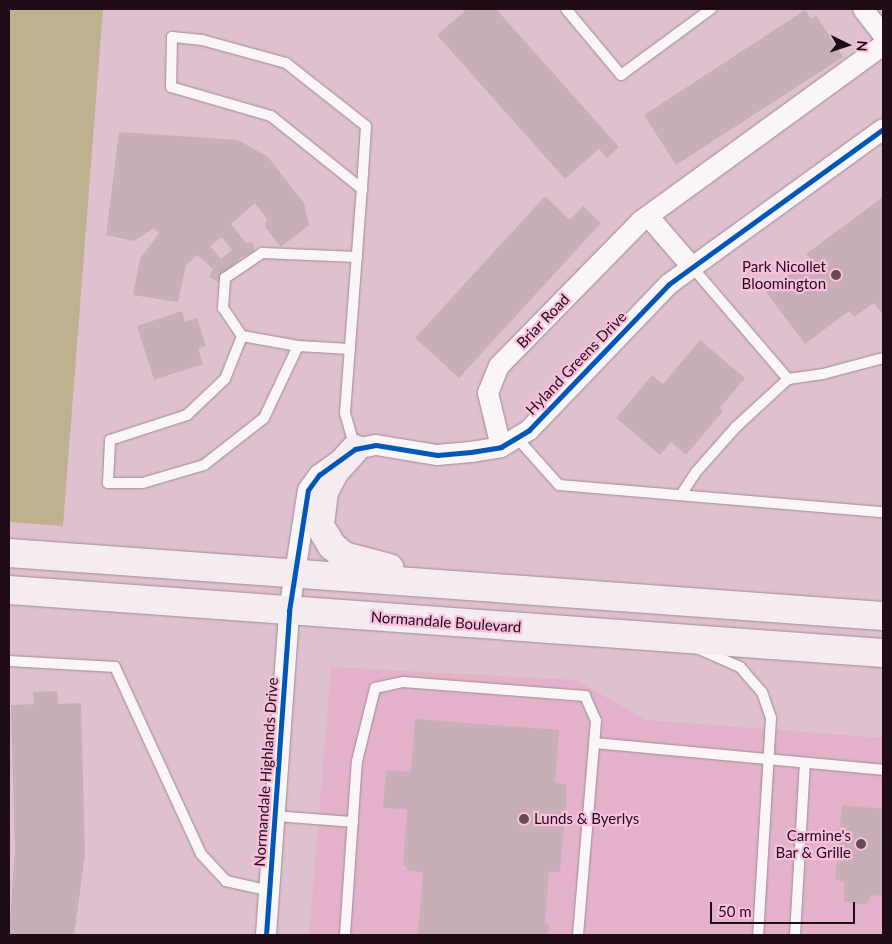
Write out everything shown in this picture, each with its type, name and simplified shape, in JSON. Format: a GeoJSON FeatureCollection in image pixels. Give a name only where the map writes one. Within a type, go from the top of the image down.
{"type":"FeatureCollection","features":[{"type":"Feature","properties":{"kind":"main road"},"geometry":{"type":"LineString","coordinates":[[355,449],[336,471],[324,492],[319,512],[326,536],[332,546],[344,556],[436,583]]}},
{"type":"Feature","properties":{"kind":"main road"},"geometry":{"type":"LineString","coordinates":[[9,552],[883,616]]}},
{"type":"Feature","properties":{"kind":"main road","name":"Normandale Boulevard"},"geometry":{"type":"LineString","coordinates":[[9,590],[883,653]]}},
{"type":"Feature","properties":{"kind":"street"},"geometry":{"type":"LineString","coordinates":[[863,9],[883,35]]}},
{"type":"Feature","properties":{"kind":"street","name":"Briar Road"},"geometry":{"type":"LineString","coordinates":[[509,442],[488,393],[499,366],[648,216],[883,45]]}},
{"type":"Feature","properties":{"kind":"street","name":"Hyland Greens Drive"},"geometry":{"type":"LineString","coordinates":[[509,442],[554,407],[656,297],[692,267],[883,129]]}},
{"type":"Feature","properties":{"kind":"street"},"geometry":{"type":"LineString","coordinates":[[648,216],[692,267]]}},
{"type":"Feature","properties":{"kind":"street"},"geometry":{"type":"LineString","coordinates":[[289,611],[308,490],[319,475],[355,449],[376,445],[438,455],[509,442]]}},
{"type":"Feature","properties":{"kind":"street","name":"Normandale Highlands Drive"},"geometry":{"type":"LineString","coordinates":[[266,935],[289,611]]}},
{"type":"Feature","properties":{"kind":"lane"},"geometry":{"type":"LineString","coordinates":[[566,9],[621,75],[711,9]]}},
{"type":"Feature","properties":{"kind":"lane"},"geometry":{"type":"LineString","coordinates":[[355,449],[345,412],[362,189],[366,126],[286,64],[202,40],[172,37],[171,87],[272,116],[362,189]]}},
{"type":"Feature","properties":{"kind":"lane"},"geometry":{"type":"LineString","coordinates":[[350,348],[298,346],[242,336],[222,308],[225,278],[262,253],[357,257]]}},
{"type":"Feature","properties":{"kind":"lane"},"geometry":{"type":"LineString","coordinates":[[692,267],[788,379]]}},
{"type":"Feature","properties":{"kind":"lane"},"geometry":{"type":"LineString","coordinates":[[242,336],[225,379],[187,415],[110,440],[108,483],[143,483],[204,465],[264,418],[298,346]]}},
{"type":"Feature","properties":{"kind":"lane"},"geometry":{"type":"LineString","coordinates":[[681,495],[696,472],[736,427],[788,379],[823,374],[883,358]]}},
{"type":"Feature","properties":{"kind":"lane"},"geometry":{"type":"LineString","coordinates":[[509,442],[559,485],[883,512]]}},
{"type":"Feature","properties":{"kind":"lane"},"geometry":{"type":"LineString","coordinates":[[671,637],[740,667],[762,692],[770,718],[758,935]]}},
{"type":"Feature","properties":{"kind":"lane"},"geometry":{"type":"LineString","coordinates":[[9,661],[115,667],[201,854],[226,881],[270,891]]}},
{"type":"Feature","properties":{"kind":"lane"},"geometry":{"type":"LineString","coordinates":[[345,935],[357,761],[375,688],[404,682],[585,696],[596,721],[578,935]]}},
{"type":"Feature","properties":{"kind":"lane"},"geometry":{"type":"LineString","coordinates":[[594,743],[883,770]]}},
{"type":"Feature","properties":{"kind":"lane"},"geometry":{"type":"LineString","coordinates":[[795,935],[805,763]]}},
{"type":"Feature","properties":{"kind":"lane"},"geometry":{"type":"LineString","coordinates":[[275,816],[353,822]]}},
{"type":"Feature","properties":{"kind":"shaded area"},"geometry":{"type":"Polygon","coordinates":[[[9,9],[103,9],[63,526],[9,522],[9,9]]]}},
{"type":"Feature","properties":{"kind":"shaded area"},"geometry":{"type":"Polygon","coordinates":[[[331,667],[576,680],[646,720],[883,738],[883,935],[309,935],[331,667]]]}},
{"type":"Feature","properties":{"kind":"building"},"geometry":{"type":"Polygon","coordinates":[[[467,9],[496,9],[619,147],[607,158],[599,149],[565,179],[437,35],[467,9]]]}},
{"type":"Feature","properties":{"kind":"building"},"geometry":{"type":"Polygon","coordinates":[[[805,10],[811,19],[816,15],[843,57],[676,165],[644,115],[805,10]]]}},
{"type":"Feature","properties":{"kind":"building"},"geometry":{"type":"Polygon","coordinates":[[[119,132],[238,140],[268,157],[304,203],[309,225],[281,247],[265,227],[267,219],[255,203],[231,224],[246,243],[253,242],[255,252],[240,258],[218,282],[209,277],[213,269],[197,255],[186,265],[178,302],[133,295],[140,259],[159,233],[154,228],[134,241],[106,235],[119,132]],[[222,237],[210,246],[221,259],[232,250],[222,237]]]}},
{"type":"Feature","properties":{"kind":"building"},"geometry":{"type":"Polygon","coordinates":[[[545,196],[570,220],[583,206],[601,223],[459,378],[415,338],[545,196]]]}},
{"type":"Feature","properties":{"kind":"building","name":"Park Nicollet Bloomington"},"geometry":{"type":"Polygon","coordinates":[[[883,197],[883,315],[874,303],[854,317],[849,311],[805,344],[766,292],[810,259],[806,254],[883,197]]]}},
{"type":"Feature","properties":{"kind":"building"},"geometry":{"type":"Polygon","coordinates":[[[182,311],[185,322],[197,318],[206,346],[198,348],[203,364],[154,380],[137,326],[182,311]]]}},
{"type":"Feature","properties":{"kind":"building"},"geometry":{"type":"Polygon","coordinates":[[[700,340],[745,378],[720,408],[723,411],[686,455],[671,442],[660,455],[616,418],[652,375],[663,384],[700,340]]]}},
{"type":"Feature","properties":{"kind":"building"},"geometry":{"type":"Polygon","coordinates":[[[57,691],[58,704],[81,703],[85,855],[74,935],[9,935],[15,850],[11,705],[34,704],[33,692],[57,691]]]}},
{"type":"Feature","properties":{"kind":"building"},"geometry":{"type":"Polygon","coordinates":[[[415,719],[559,730],[555,783],[566,784],[566,805],[560,872],[549,871],[545,923],[549,924],[548,935],[418,935],[423,872],[407,871],[407,866],[403,866],[407,809],[383,808],[386,770],[411,772],[415,719]]]}},
{"type":"Feature","properties":{"kind":"building","name":"Carmine's Bar & Grille"},"geometry":{"type":"Polygon","coordinates":[[[842,805],[883,809],[883,896],[871,895],[867,905],[844,902],[844,882],[835,880],[842,805]]]}},
{"type":"Feature","properties":{"kind":"cycle path"},"geometry":{"type":"LineString","coordinates":[[266,935],[289,611],[308,490],[319,475],[355,449],[376,445],[437,455],[471,452],[501,447],[529,430],[669,284],[883,129]]}},
{"type":"Feature","properties":{"kind":"place","name":"Park Nicollet Bloomington"},"geometry":{"type":"Point","coordinates":[836,275]}},
{"type":"Feature","properties":{"kind":"place","name":"Lunds & Byerlys"},"geometry":{"type":"Point","coordinates":[524,819]}},
{"type":"Feature","properties":{"kind":"place","name":"Carmine's Bar & Grille"},"geometry":{"type":"Point","coordinates":[861,844]}}]}
